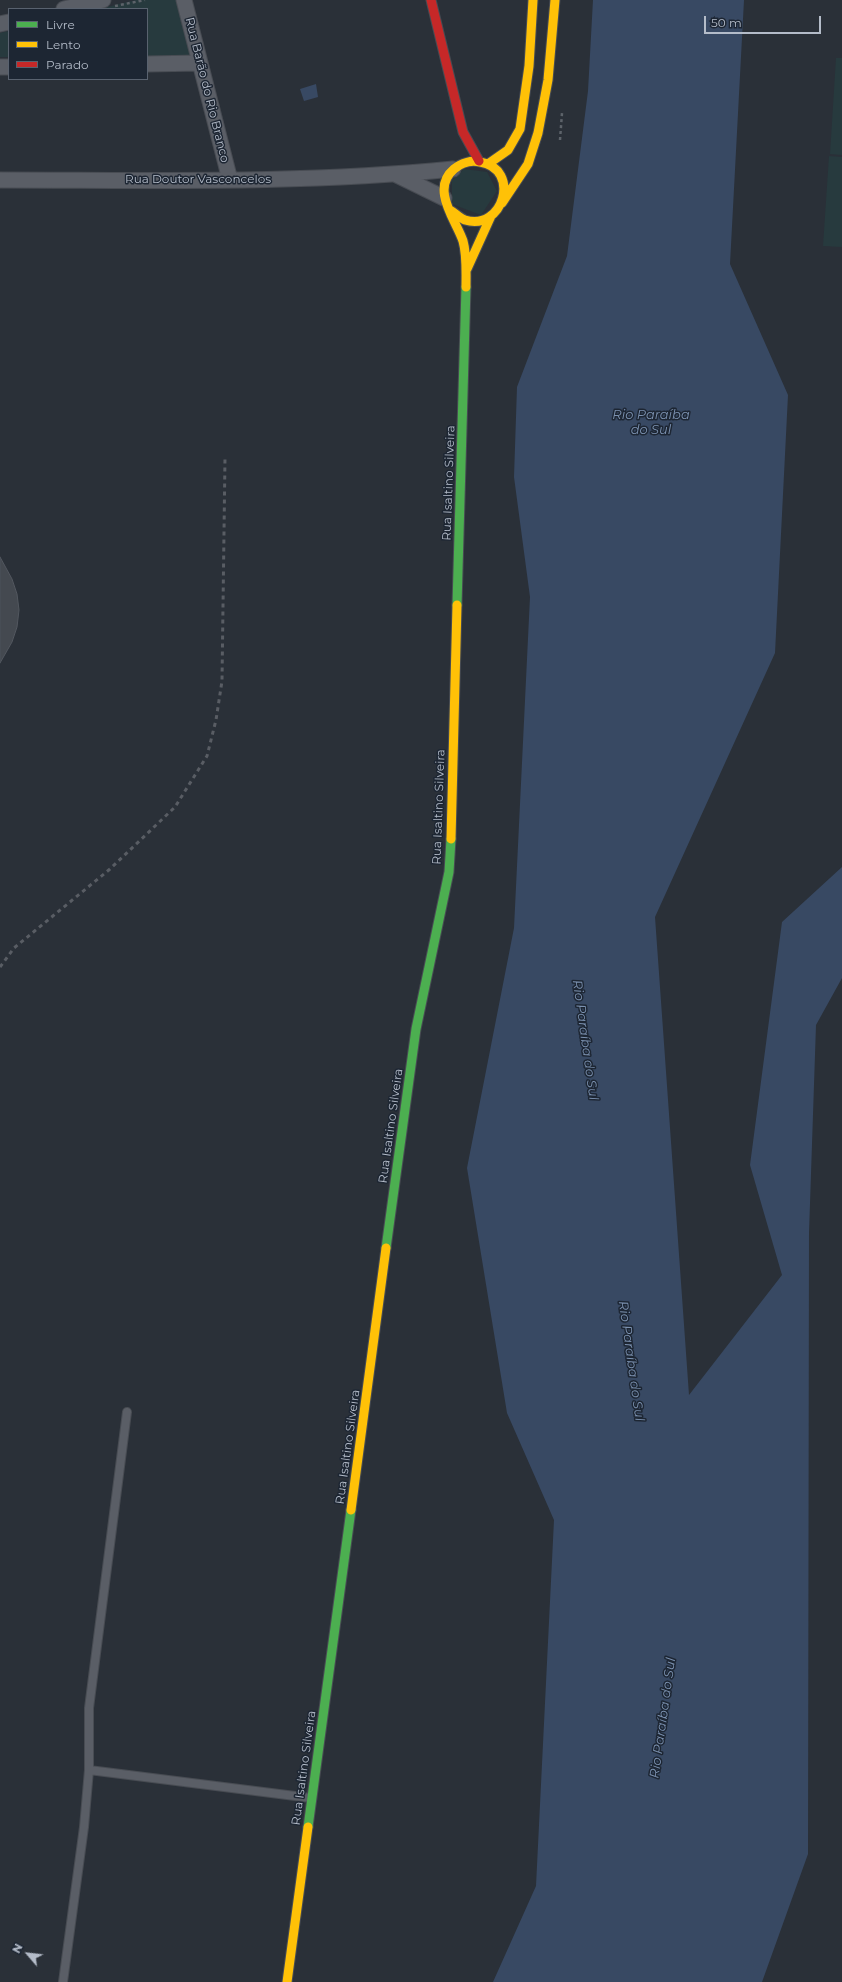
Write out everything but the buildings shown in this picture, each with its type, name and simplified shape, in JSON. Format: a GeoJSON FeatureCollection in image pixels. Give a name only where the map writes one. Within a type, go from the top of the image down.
{"type":"FeatureCollection","features":[{"type":"Feature","properties":{"kind":"main road"},"geometry":{"type":"LineString","coordinates":[[431,0],[463,132],[484,162],[495,169],[502,180],[504,194],[502,203]]}},
{"type":"Feature","properties":{"kind":"main road"},"geometry":{"type":"LineString","coordinates":[[455,167],[464,162],[484,162],[508,150],[520,129],[529,66],[533,0]]}},
{"type":"Feature","properties":{"kind":"main road"},"geometry":{"type":"LineString","coordinates":[[466,269],[491,216],[502,203],[528,164],[538,134],[548,80],[555,0]]}},
{"type":"Feature","properties":{"kind":"main road"},"geometry":{"type":"LineString","coordinates":[[463,132],[455,167],[445,182],[447,204],[457,216],[474,222],[491,216]]}},
{"type":"Feature","properties":{"kind":"main road","name":"Rua Isaltino Silveira"},"geometry":{"type":"LineString","coordinates":[[287,1982],[416,1029],[449,872],[452,820],[466,269],[463,242],[447,204]]}},
{"type":"Feature","properties":{"kind":"street","name":"Rua Barão do Rio Branco"},"geometry":{"type":"LineString","coordinates":[[184,0],[230,180]]}},
{"type":"Feature","properties":{"kind":"street"},"geometry":{"type":"LineString","coordinates":[[72,8],[106,4]]}},
{"type":"Feature","properties":{"kind":"street"},"geometry":{"type":"LineString","coordinates":[[148,64],[200,63]]}},
{"type":"Feature","properties":{"kind":"street","name":"Rua Doutor Vasconcelos"},"geometry":{"type":"LineString","coordinates":[[0,180],[230,180],[396,175],[455,167]]}},
{"type":"Feature","properties":{"kind":"street","name":"Rua Doutor Vasconcelos"},"geometry":{"type":"LineString","coordinates":[[396,175],[447,204]]}},
{"type":"Feature","properties":{"kind":"lane"},"geometry":{"type":"LineString","coordinates":[[63,1982],[84,1827],[89,1770],[89,1708],[127,1412]]}},
{"type":"Feature","properties":{"kind":"lane"},"geometry":{"type":"LineString","coordinates":[[89,1770],[312,1798]]}},
{"type":"Feature","properties":{"kind":"path"},"geometry":{"type":"LineString","coordinates":[[106,4],[145,0]]}},
{"type":"Feature","properties":{"kind":"green space"},"geometry":{"type":"Polygon","coordinates":[[[136,0],[178,0],[191,56],[148,56],[148,8],[103,8],[136,0]]]}},
{"type":"Feature","properties":{"kind":"green space"},"geometry":{"type":"Polygon","coordinates":[[[8,31],[8,57],[0,57],[0,33],[8,31]]]}},
{"type":"Feature","properties":{"kind":"green space"},"geometry":{"type":"Polygon","coordinates":[[[836,58],[842,58],[842,155],[830,154],[836,58]]]}},
{"type":"Feature","properties":{"kind":"green space"},"geometry":{"type":"Polygon","coordinates":[[[829,156],[842,157],[842,247],[823,246],[829,156]]]}},
{"type":"Feature","properties":{"kind":"green space"},"geometry":{"type":"Polygon","coordinates":[[[464,169],[487,172],[497,191],[481,215],[452,204],[452,180],[464,169]]]}},
{"type":"Feature","properties":{"kind":"water","name":"Rio Paraíba do Sul"},"geometry":{"type":"Polygon","coordinates":[[[593,0],[744,0],[730,264],[788,395],[775,653],[655,917],[689,1395],[782,1275],[750,1165],[782,922],[842,867],[842,978],[816,1025],[809,1233],[808,1854],[762,1982],[493,1982],[536,1886],[554,1520],[507,1413],[467,1168],[514,928],[530,597],[514,477],[517,387],[567,256],[588,91],[593,0]]]}},
{"type":"Feature","properties":{"kind":"water"},"geometry":{"type":"Polygon","coordinates":[[[316,84],[318,97],[304,101],[300,89],[316,84]]]}},
{"type":"Feature","properties":{"kind":"railway"},"geometry":{"type":"LineString","coordinates":[[0,967],[14,948],[110,869],[175,807],[207,756],[216,720],[222,681],[225,458]]}},
{"type":"Feature","properties":{"kind":"traffic: fast"},"geometry":{"type":"LineString","coordinates":[[457,605],[466,287]]}},
{"type":"Feature","properties":{"kind":"traffic: fast"},"geometry":{"type":"LineString","coordinates":[[386,1248],[416,1029],[449,872],[451,839]]}},
{"type":"Feature","properties":{"kind":"traffic: fast"},"geometry":{"type":"LineString","coordinates":[[308,1827],[351,1510]]}},
{"type":"Feature","properties":{"kind":"traffic: slow"},"geometry":{"type":"LineString","coordinates":[[488,164],[508,150],[520,129],[529,66],[533,0]]}},
{"type":"Feature","properties":{"kind":"traffic: slow"},"geometry":{"type":"LineString","coordinates":[[502,203],[528,164],[538,133],[548,80],[555,0]]}},
{"type":"Feature","properties":{"kind":"traffic: slow"},"geometry":{"type":"LineString","coordinates":[[450,210],[465,220],[478,221],[489,217],[498,209],[502,198],[504,187],[501,176],[493,167],[477,161],[470,162],[454,169],[447,177],[444,186],[444,195],[447,205],[463,241],[466,264],[466,287]]}},
{"type":"Feature","properties":{"kind":"traffic: slow"},"geometry":{"type":"LineString","coordinates":[[467,269],[491,216]]}},
{"type":"Feature","properties":{"kind":"traffic: slow"},"geometry":{"type":"LineString","coordinates":[[451,839],[457,605]]}},
{"type":"Feature","properties":{"kind":"traffic: slow"},"geometry":{"type":"LineString","coordinates":[[351,1510],[386,1248]]}},
{"type":"Feature","properties":{"kind":"traffic: slow"},"geometry":{"type":"LineString","coordinates":[[287,1982],[308,1827]]}},
{"type":"Feature","properties":{"kind":"traffic: jam"},"geometry":{"type":"LineString","coordinates":[[431,0],[463,132],[479,161]]}}]}
